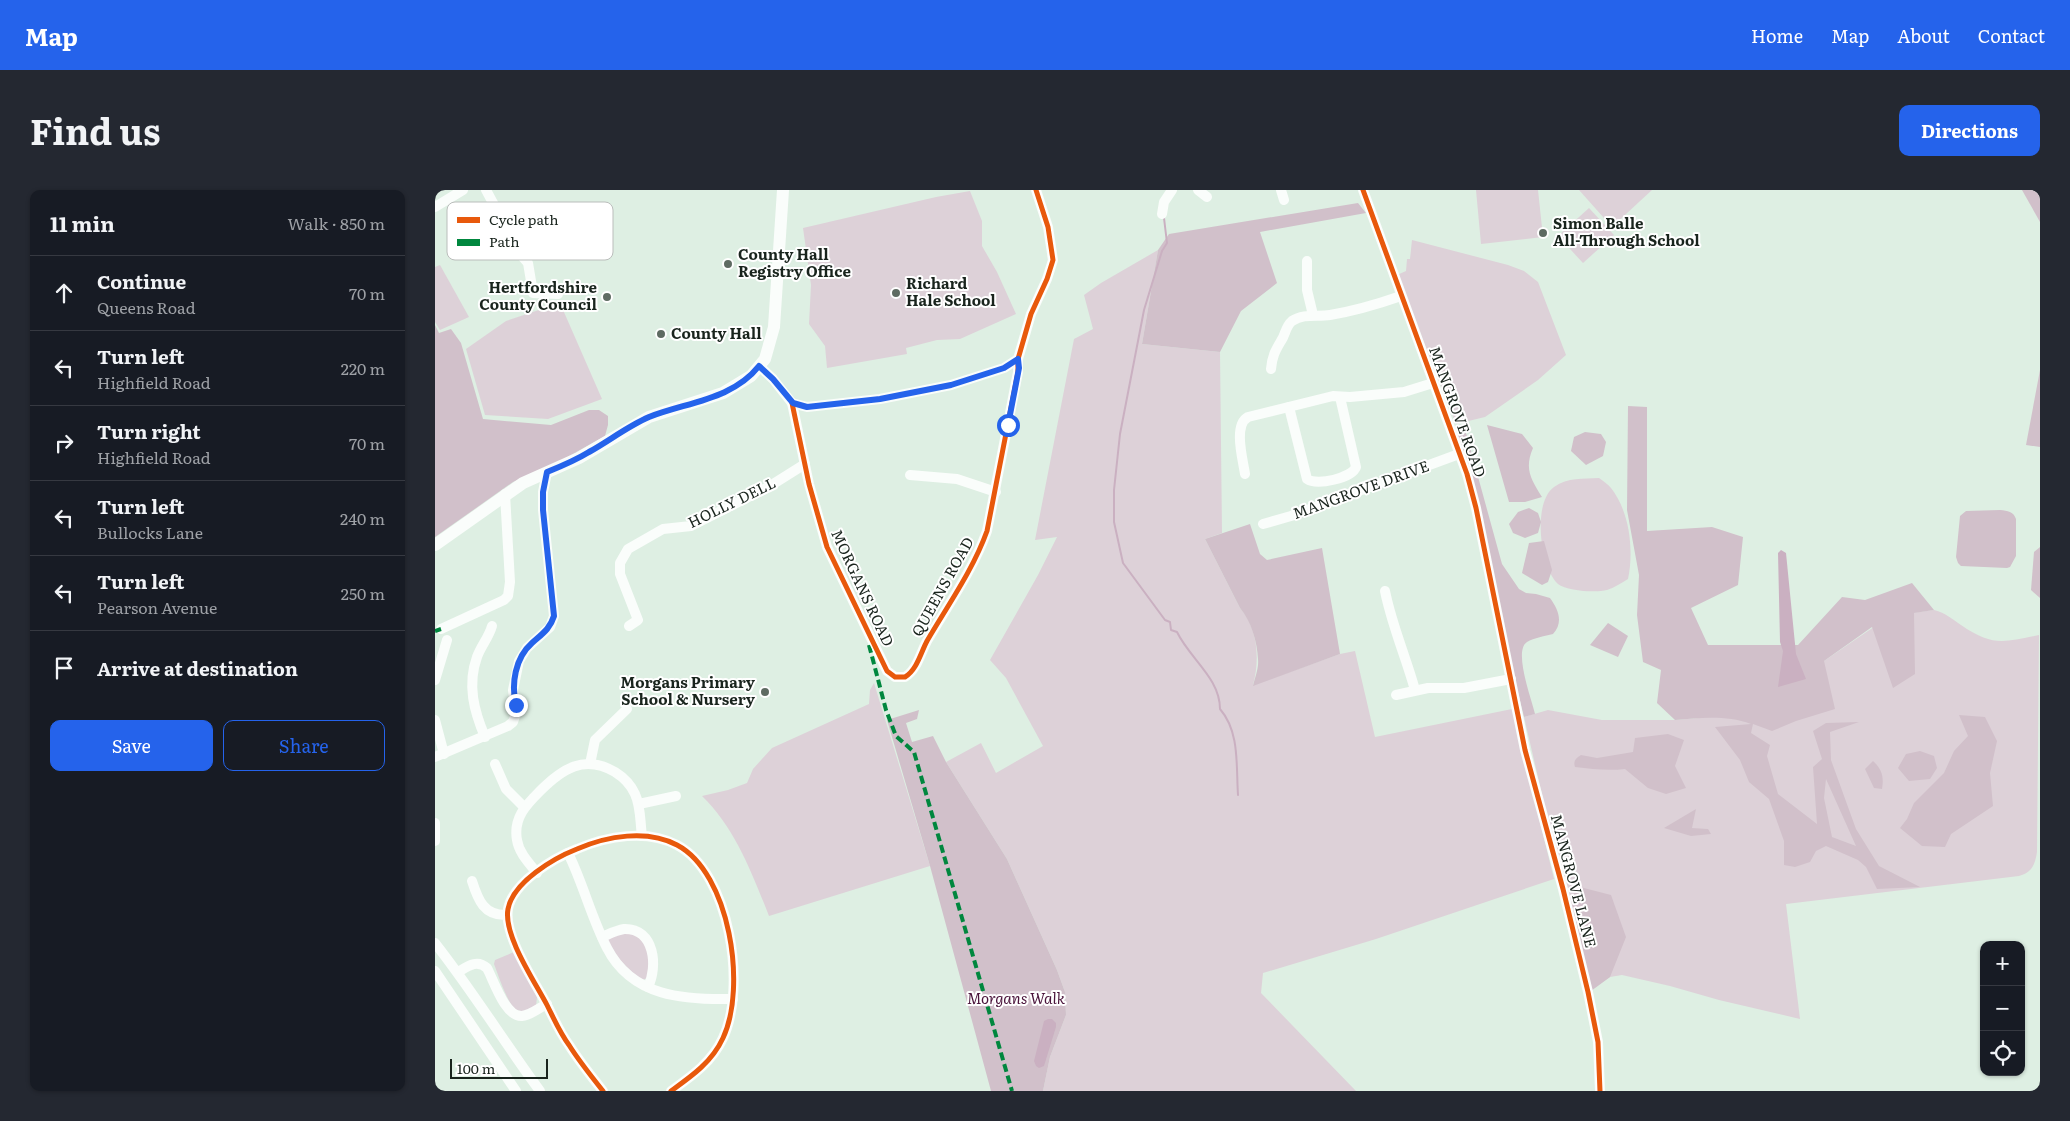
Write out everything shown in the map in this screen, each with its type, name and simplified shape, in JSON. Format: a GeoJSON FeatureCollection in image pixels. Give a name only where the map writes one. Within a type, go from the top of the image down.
{"type":"FeatureCollection","features":[{"type":"Feature","properties":{"kind":"main road"},"geometry":{"type":"LineString","coordinates":[[435,545],[523,483],[579,458],[649,417],[731,389],[746,380],[759,366],[770,345],[774,327],[783,190]]}},
{"type":"Feature","properties":{"kind":"street"},"geometry":{"type":"LineString","coordinates":[[435,206],[463,190]]}},
{"type":"Feature","properties":{"kind":"street"},"geometry":{"type":"LineString","coordinates":[[486,190],[492,202]]}},
{"type":"Feature","properties":{"kind":"street","name":"QUEENS ROAD"},"geometry":{"type":"LineString","coordinates":[[908,675],[978,553],[987,531],[1018,372],[1018,359],[1031,314],[1053,260],[1048,227],[1036,190]]}},
{"type":"Feature","properties":{"kind":"street"},"geometry":{"type":"LineString","coordinates":[[1162,214],[1164,202],[1171,190]]}},
{"type":"Feature","properties":{"kind":"street"},"geometry":{"type":"LineString","coordinates":[[1198,190],[1207,197]]}},
{"type":"Feature","properties":{"kind":"street","name":"MANGROVE ROAD"},"geometry":{"type":"LineString","coordinates":[[1363,190],[1472,493],[1482,533],[1511,679]]}},
{"type":"Feature","properties":{"kind":"street"},"geometry":{"type":"LineString","coordinates":[[525,260],[528,263],[533,293],[558,294]]}},
{"type":"Feature","properties":{"kind":"street"},"geometry":{"type":"LineString","coordinates":[[1307,261],[1307,290],[1313,315]]}},
{"type":"Feature","properties":{"kind":"street"},"geometry":{"type":"LineString","coordinates":[[1271,369],[1275,348],[1281,341],[1287,326],[1299,318],[1346,312],[1401,296]]}},
{"type":"Feature","properties":{"kind":"street"},"geometry":{"type":"LineString","coordinates":[[759,366],[773,379],[793,403],[807,407],[832,406],[909,394],[951,385],[987,375],[1004,368],[1018,359]]}},
{"type":"Feature","properties":{"kind":"street"},"geometry":{"type":"LineString","coordinates":[[1245,474],[1240,443],[1242,422],[1248,417],[1333,396],[1404,392],[1433,383]]}},
{"type":"Feature","properties":{"kind":"street"},"geometry":{"type":"LineString","coordinates":[[1289,408],[1307,479],[1318,483],[1351,474],[1356,467],[1340,397]]}},
{"type":"Feature","properties":{"kind":"street","name":"MORGANS ROAD"},"geometry":{"type":"LineString","coordinates":[[793,403],[805,464],[822,531],[840,577],[887,671],[892,676],[899,678],[908,675]]}},
{"type":"Feature","properties":{"kind":"street","name":"MANGROVE DRIVE"},"geometry":{"type":"LineString","coordinates":[[1263,524],[1291,516],[1459,454]]}},
{"type":"Feature","properties":{"kind":"street","name":"HOLLY DELL"},"geometry":{"type":"LineString","coordinates":[[629,626],[637,620],[621,580],[619,569],[622,557],[628,549],[663,529],[691,526],[770,486],[805,464]]}},
{"type":"Feature","properties":{"kind":"street"},"geometry":{"type":"LineString","coordinates":[[435,720],[440,756],[485,737],[513,722],[517,709],[513,690],[519,661],[527,648],[550,627],[554,616],[543,510],[543,492],[547,472]]}},
{"type":"Feature","properties":{"kind":"street"},"geometry":{"type":"LineString","coordinates":[[910,475],[957,479],[996,492]]}},
{"type":"Feature","properties":{"kind":"street"},"geometry":{"type":"LineString","coordinates":[[441,629],[504,600],[508,596],[510,582],[505,494]]}},
{"type":"Feature","properties":{"kind":"street"},"geometry":{"type":"LineString","coordinates":[[1385,591],[1393,627],[1415,690]]}},
{"type":"Feature","properties":{"kind":"street"},"geometry":{"type":"LineString","coordinates":[[485,737],[474,708],[471,688],[477,657],[492,626]]}},
{"type":"Feature","properties":{"kind":"street"},"geometry":{"type":"LineString","coordinates":[[435,680],[447,640]]}},
{"type":"Feature","properties":{"kind":"street"},"geometry":{"type":"LineString","coordinates":[[1396,695],[1433,688],[1448,690],[1464,688],[1511,679]]}},
{"type":"Feature","properties":{"kind":"street","name":"MANGROVE LANE"},"geometry":{"type":"LineString","coordinates":[[1511,679],[1525,750],[1563,889],[1588,992],[1598,1042],[1600,1091]]}},
{"type":"Feature","properties":{"kind":"street"},"geometry":{"type":"LineString","coordinates":[[590,764],[595,740],[627,709]]}},
{"type":"Feature","properties":{"kind":"street"},"geometry":{"type":"LineString","coordinates":[[495,764],[506,789],[524,808]]}},
{"type":"Feature","properties":{"kind":"street"},"geometry":{"type":"LineString","coordinates":[[537,873],[522,854],[517,839],[517,823],[524,808],[560,773],[575,766],[590,764],[605,767],[618,774],[631,786],[639,804],[642,836]]}},
{"type":"Feature","properties":{"kind":"street"},"geometry":{"type":"LineString","coordinates":[[639,804],[676,796]]}},
{"type":"Feature","properties":{"kind":"street"},"geometry":{"type":"LineString","coordinates":[[435,823],[435,842]]}},
{"type":"Feature","properties":{"kind":"street"},"geometry":{"type":"LineString","coordinates":[[603,1091],[567,1044],[512,937],[507,915],[508,906],[515,894],[548,863],[568,852],[609,839],[642,836],[666,840],[695,858],[708,877],[720,904],[728,933],[733,964],[733,999],[727,1028],[713,1054],[697,1072],[671,1091]]}},
{"type":"Feature","properties":{"kind":"street"},"geometry":{"type":"LineString","coordinates":[[568,852],[580,876],[602,936],[613,959],[623,970],[660,993],[676,997],[733,999]]}},
{"type":"Feature","properties":{"kind":"street"},"geometry":{"type":"LineString","coordinates":[[472,881],[476,893],[489,911],[498,915],[507,915]]}},
{"type":"Feature","properties":{"kind":"street"},"geometry":{"type":"LineString","coordinates":[[602,936],[626,929],[637,932],[649,943],[653,955],[653,975],[648,987]]}},
{"type":"Feature","properties":{"kind":"street"},"geometry":{"type":"LineString","coordinates":[[435,942],[458,972],[512,1053],[541,1091]]}},
{"type":"Feature","properties":{"kind":"street"},"geometry":{"type":"LineString","coordinates":[[458,972],[473,964],[484,965],[503,1002],[511,1013],[515,1015],[525,1015],[547,1004]]}},
{"type":"Feature","properties":{"kind":"street"},"geometry":{"type":"LineString","coordinates":[[435,972],[517,1091]]}},
{"type":"Feature","properties":{"kind":"shaded area"},"geometry":{"type":"Polygon","coordinates":[[[1476,190],[1538,190],[1543,237],[1481,244],[1476,190]]]}},
{"type":"Feature","properties":{"kind":"shaded area"},"geometry":{"type":"Polygon","coordinates":[[[1579,190],[1652,190],[1612,227],[1579,190]]]}},
{"type":"Feature","properties":{"kind":"shaded area","name":"Richard Hale School"},"geometry":{"type":"Polygon","coordinates":[[[970,191],[982,221],[982,246],[997,272],[1016,314],[960,339],[937,340],[906,348],[907,354],[827,368],[825,346],[809,324],[811,285],[803,228],[970,191]]]}},
{"type":"Feature","properties":{"kind":"shaded area"},"geometry":{"type":"Polygon","coordinates":[[[1589,208],[1614,235],[1583,263],[1558,236],[1589,208]]]}},
{"type":"Feature","properties":{"kind":"shaded area"},"geometry":{"type":"Polygon","coordinates":[[[1412,240],[1508,265],[1524,271],[1538,282],[1566,355],[1538,380],[1485,417],[1456,424],[1397,275],[1406,271],[1407,259],[1410,259],[1412,240]]]}},
{"type":"Feature","properties":{"kind":"shaded area"},"geometry":{"type":"Polygon","coordinates":[[[1158,250],[1142,344],[1220,352],[1222,533],[1205,539],[1240,608],[1251,625],[1257,655],[1253,685],[1340,654],[1355,651],[1375,737],[1512,709],[1554,879],[1376,939],[1263,973],[1261,993],[1356,1091],[1043,1091],[1050,1057],[1066,1015],[1065,992],[1007,859],[946,762],[981,743],[996,773],[1043,746],[1006,678],[990,660],[1057,537],[1035,540],[1074,339],[1093,329],[1084,295],[1158,250]]]}},
{"type":"Feature","properties":{"kind":"shaded area"},"geometry":{"type":"Polygon","coordinates":[[[440,265],[469,317],[440,330],[435,322],[435,267],[440,265]]]}},
{"type":"Feature","properties":{"kind":"shaded area"},"geometry":{"type":"Polygon","coordinates":[[[560,303],[602,399],[548,419],[485,415],[466,349],[506,321],[560,303]]]}},
{"type":"Feature","properties":{"kind":"shaded area"},"geometry":{"type":"Polygon","coordinates":[[[1599,478],[1610,487],[1623,508],[1629,532],[1631,556],[1628,579],[1602,591],[1582,591],[1568,588],[1558,584],[1547,564],[1541,535],[1543,507],[1547,495],[1559,484],[1576,479],[1599,478]]]}},
{"type":"Feature","properties":{"kind":"shaded area"},"geometry":{"type":"Polygon","coordinates":[[[1781,550],[1786,553],[1796,654],[1806,679],[1778,687],[1783,651],[1780,642],[1778,553],[1781,550]]]}},
{"type":"Feature","properties":{"kind":"shaded area"},"geometry":{"type":"Polygon","coordinates":[[[1934,610],[1945,614],[1972,632],[1991,640],[2007,641],[2039,635],[2037,852],[2034,864],[2030,870],[2019,876],[1786,904],[1800,1019],[1622,975],[1610,977],[1588,992],[1524,717],[1548,710],[1602,720],[1675,720],[1711,717],[1824,661],[1884,620],[1911,613],[1934,610]]]}},
{"type":"Feature","properties":{"kind":"shaded area"},"geometry":{"type":"Polygon","coordinates":[[[874,683],[930,866],[769,916],[749,868],[733,837],[724,822],[702,796],[747,783],[753,769],[772,748],[869,704],[870,690],[874,683]]]}},
{"type":"Feature","properties":{"kind":"shaded area"},"geometry":{"type":"Polygon","coordinates":[[[622,932],[637,934],[650,949],[648,978],[642,980],[632,972],[608,942],[608,939],[622,932]]]}},
{"type":"Feature","properties":{"kind":"shaded area"},"geometry":{"type":"Polygon","coordinates":[[[514,952],[537,997],[536,1006],[525,1011],[517,1010],[510,1003],[494,964],[495,960],[514,952]]]}},
{"type":"Feature","properties":{"kind":"shaded area"},"geometry":{"type":"Polygon","coordinates":[[[1052,1019],[1056,1023],[1056,1027],[1044,1066],[1039,1068],[1034,1061],[1044,1021],[1052,1019]]]}},
{"type":"Feature","properties":{"kind":"green space"},"geometry":{"type":"Polygon","coordinates":[[[2022,190],[2040,190],[2040,222],[2022,190]]]}},
{"type":"Feature","properties":{"kind":"green space"},"geometry":{"type":"Polygon","coordinates":[[[1358,203],[1366,213],[1260,232],[1277,283],[1241,311],[1220,352],[1142,344],[1158,250],[1169,234],[1358,203]]]}},
{"type":"Feature","properties":{"kind":"green space"},"geometry":{"type":"Polygon","coordinates":[[[435,325],[439,333],[451,329],[461,343],[483,419],[551,425],[589,410],[599,410],[608,416],[608,425],[605,436],[562,460],[513,482],[435,537],[435,325]]]}},
{"type":"Feature","properties":{"kind":"green space"},"geometry":{"type":"Polygon","coordinates":[[[2040,370],[2040,447],[2026,445],[2040,370]]]}},
{"type":"Feature","properties":{"kind":"green space"},"geometry":{"type":"Polygon","coordinates":[[[1628,406],[1647,407],[1647,531],[1712,527],[1743,537],[1738,585],[1691,608],[1708,645],[1798,645],[1842,597],[1865,600],[1912,583],[1934,610],[1914,613],[1915,674],[1893,688],[1872,627],[1824,661],[1835,709],[1796,721],[1772,731],[1753,724],[1751,733],[1770,745],[1767,756],[1778,794],[1817,824],[1813,767],[1822,759],[1813,731],[1826,723],[1859,722],[1830,732],[1831,760],[1856,829],[1879,866],[1920,887],[1877,889],[1866,867],[1858,860],[1826,846],[1816,851],[1810,862],[1795,867],[1784,865],[1784,841],[1769,799],[1749,782],[1740,760],[1715,727],[1751,724],[1723,718],[1675,720],[1657,703],[1661,670],[1643,662],[1637,615],[1639,575],[1627,510],[1628,406]],[[1826,779],[1824,798],[1832,837],[1856,846],[1826,779]]]}},
{"type":"Feature","properties":{"kind":"green space"},"geometry":{"type":"Polygon","coordinates":[[[1487,425],[1522,434],[1533,448],[1529,462],[1530,474],[1542,497],[1525,502],[1509,502],[1487,425]]]}},
{"type":"Feature","properties":{"kind":"green space"},"geometry":{"type":"Polygon","coordinates":[[[1585,432],[1601,434],[1606,442],[1603,456],[1586,465],[1571,451],[1574,437],[1585,432]]]}},
{"type":"Feature","properties":{"kind":"green space"},"geometry":{"type":"Polygon","coordinates":[[[1466,433],[1502,564],[1519,589],[1526,593],[1550,598],[1559,616],[1558,625],[1553,634],[1527,642],[1523,647],[1523,665],[1535,714],[1524,717],[1455,436],[1466,433]]]}},
{"type":"Feature","properties":{"kind":"green space"},"geometry":{"type":"Polygon","coordinates":[[[1529,508],[1538,513],[1541,522],[1538,533],[1525,538],[1513,533],[1509,524],[1518,512],[1529,508]]]}},
{"type":"Feature","properties":{"kind":"green space"},"geometry":{"type":"Polygon","coordinates":[[[2000,510],[2012,513],[2016,519],[2016,556],[2010,567],[1961,566],[1956,557],[1960,516],[1966,511],[2000,510]]]}},
{"type":"Feature","properties":{"kind":"green space"},"geometry":{"type":"Polygon","coordinates":[[[1250,524],[1260,554],[1267,560],[1322,548],[1340,654],[1253,686],[1258,662],[1253,632],[1205,539],[1250,524]]]}},
{"type":"Feature","properties":{"kind":"green space"},"geometry":{"type":"Polygon","coordinates":[[[1544,541],[1552,570],[1548,582],[1542,585],[1522,573],[1529,543],[1544,541]]]}},
{"type":"Feature","properties":{"kind":"green space"},"geometry":{"type":"Polygon","coordinates":[[[2040,547],[2040,598],[2031,590],[2034,552],[2040,547]]]}},
{"type":"Feature","properties":{"kind":"green space"},"geometry":{"type":"Polygon","coordinates":[[[1608,623],[1628,636],[1618,657],[1590,645],[1608,623]]]}},
{"type":"Feature","properties":{"kind":"green space","name":"Morgans Walk"},"geometry":{"type":"Polygon","coordinates":[[[919,710],[917,719],[906,723],[912,742],[933,736],[946,762],[1007,859],[1065,992],[1066,1015],[1050,1057],[1043,1091],[991,1091],[930,866],[887,720],[919,710]]]}},
{"type":"Feature","properties":{"kind":"green space"},"geometry":{"type":"Polygon","coordinates":[[[1959,715],[1985,717],[1997,741],[1990,773],[1993,806],[1951,834],[1945,847],[1922,846],[1900,828],[1907,819],[1914,803],[1944,773],[1954,751],[1968,736],[1959,715]]]}},
{"type":"Feature","properties":{"kind":"green space"},"geometry":{"type":"Polygon","coordinates":[[[1668,734],[1684,740],[1675,766],[1686,788],[1666,794],[1648,788],[1625,769],[1606,770],[1575,767],[1575,760],[1581,755],[1597,758],[1633,752],[1635,738],[1668,734]]]}},
{"type":"Feature","properties":{"kind":"green space"},"geometry":{"type":"Polygon","coordinates":[[[1920,751],[1934,756],[1937,768],[1930,779],[1909,781],[1898,768],[1906,754],[1920,751]]]}},
{"type":"Feature","properties":{"kind":"green space"},"geometry":{"type":"Polygon","coordinates":[[[1873,761],[1882,774],[1882,789],[1874,788],[1865,769],[1873,761]]]}},
{"type":"Feature","properties":{"kind":"green space"},"geometry":{"type":"Polygon","coordinates":[[[1696,809],[1692,828],[1708,829],[1711,834],[1691,836],[1664,828],[1696,809]]]}},
{"type":"Feature","properties":{"kind":"green space"},"geometry":{"type":"Polygon","coordinates":[[[1580,887],[1611,895],[1626,937],[1610,977],[1591,991],[1566,902],[1580,887]]]}},
{"type":"Feature","properties":{"kind":"waterway"},"geometry":{"type":"LineString","coordinates":[[1164,218],[1167,243],[1162,251],[1144,310],[1120,434],[1114,490],[1114,522],[1123,563],[1165,620],[1170,622],[1171,630],[1177,632],[1215,688],[1219,698],[1220,709],[1231,728],[1234,739],[1238,795]]}},
{"type":"Feature","properties":{"kind":"marked path"},"geometry":{"type":"LineString","coordinates":[[435,631],[441,629]]}},
{"type":"Feature","properties":{"kind":"marked path"},"geometry":{"type":"LineString","coordinates":[[869,645],[886,710],[896,736],[914,752],[1012,1091]]}},
{"type":"Feature","properties":{"kind":"cycle path"},"geometry":{"type":"LineString","coordinates":[[792,403],[809,484],[827,547],[887,671],[895,677],[905,677],[916,665],[927,641],[967,573],[987,531],[1018,372],[1018,359],[1031,314],[1047,279],[1053,260],[1048,227],[1036,190]]}},
{"type":"Feature","properties":{"kind":"cycle path"},"geometry":{"type":"LineString","coordinates":[[1363,190],[1467,474],[1476,508],[1525,750],[1563,889],[1588,992],[1598,1042],[1600,1091]]}},
{"type":"Feature","properties":{"kind":"cycle path"},"geometry":{"type":"LineString","coordinates":[[603,1091],[563,1036],[521,958],[510,932],[508,909],[511,899],[526,881],[557,858],[589,844],[627,836],[653,837],[665,840],[677,845],[695,859],[710,880],[721,905],[729,933],[733,962],[733,990],[730,1016],[723,1038],[707,1061],[694,1074],[671,1091]]}},
{"type":"Feature","properties":{"kind":"place","name":"Simon Balle All-Through School"},"geometry":{"type":"Point","coordinates":[1543,233]}},
{"type":"Feature","properties":{"kind":"place","name":"County Hall Registry Office"},"geometry":{"type":"Point","coordinates":[728,264]}},
{"type":"Feature","properties":{"kind":"place","name":"Richard Hale School"},"geometry":{"type":"Point","coordinates":[896,293]}},
{"type":"Feature","properties":{"kind":"place","name":"Hertfordshire County Council"},"geometry":{"type":"Point","coordinates":[607,297]}},
{"type":"Feature","properties":{"kind":"place","name":"County Hall"},"geometry":{"type":"Point","coordinates":[661,334]}},
{"type":"Feature","properties":{"kind":"place","name":"Morgans Primary School & Nursery"},"geometry":{"type":"Point","coordinates":[765,692]}},
{"type":"Feature","properties":{"kind":"route"},"geometry":{"type":"LineString","coordinates":[[516,705],[513,690],[519,661],[531,643],[550,627],[554,616],[542,499],[547,472],[579,458],[649,417],[739,386],[759,366],[773,379],[785,396],[793,403],[807,407],[832,406],[880,399],[951,385],[987,375],[1004,368],[1018,359],[1019,368],[1008,425]]}}]}
